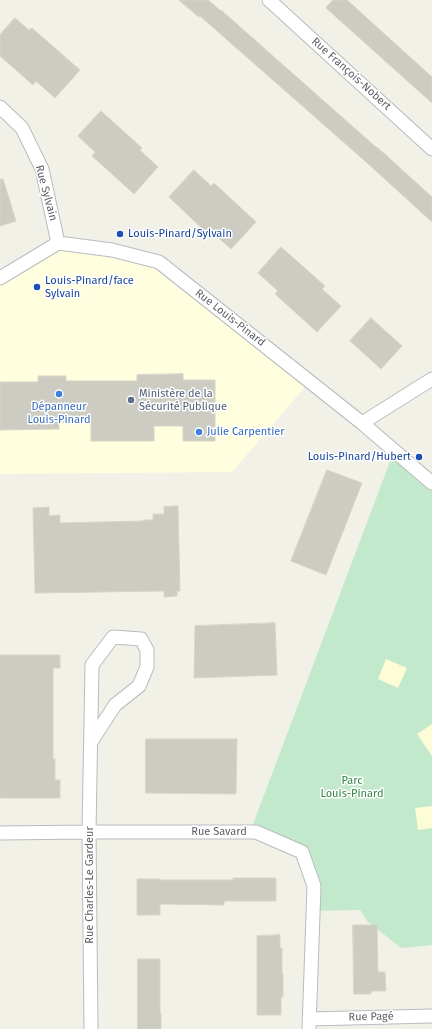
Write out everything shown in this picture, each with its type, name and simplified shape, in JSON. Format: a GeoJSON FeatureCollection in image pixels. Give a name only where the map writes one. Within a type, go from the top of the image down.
{"type":"FeatureCollection","features":[{"type":"Feature","properties":{"kind":"street","name":"Rue François-Nobert"},"geometry":{"type":"LineString","coordinates":[[271,1],[432,149]]}},
{"type":"Feature","properties":{"kind":"street","name":"Rue Sylvain"},"geometry":{"type":"LineString","coordinates":[[0,107],[22,128],[42,169],[58,243]]}},
{"type":"Feature","properties":{"kind":"street"},"geometry":{"type":"LineString","coordinates":[[0,278],[58,243]]}},
{"type":"Feature","properties":{"kind":"street","name":"Rue Louis-Pinard"},"geometry":{"type":"LineString","coordinates":[[58,243],[112,250],[159,262],[362,423],[432,483]]}},
{"type":"Feature","properties":{"kind":"street"},"geometry":{"type":"LineString","coordinates":[[362,423],[432,379]]}},
{"type":"Feature","properties":{"kind":"street","name":"Rue Charles-Le Gardeur"},"geometry":{"type":"LineString","coordinates":[[91,742],[115,705],[139,686],[147,667],[147,650],[141,639],[114,637],[92,665],[89,832],[91,1029]]}},
{"type":"Feature","properties":{"kind":"street","name":"Rue Savard"},"geometry":{"type":"LineString","coordinates":[[0,834],[89,832],[256,832],[302,852],[314,886],[309,1024]]}},
{"type":"Feature","properties":{"kind":"street","name":"Rue Pagé"},"geometry":{"type":"LineString","coordinates":[[309,1024],[432,1016]]}},
{"type":"Feature","properties":{"kind":"shaded area"},"geometry":{"type":"Polygon","coordinates":[[[58,243],[159,262],[310,381],[232,472],[0,474],[0,278],[58,243]]]}},
{"type":"Feature","properties":{"kind":"green space","name":"Parc Louis-Pinard"},"geometry":{"type":"Polygon","coordinates":[[[394,451],[432,483],[432,945],[401,948],[367,921],[360,910],[313,911],[302,852],[250,832],[394,451]]]}},
{"type":"Feature","properties":{"kind":"sand"},"geometry":{"type":"Polygon","coordinates":[[[386,659],[407,668],[398,688],[378,679],[386,659]]]}},
{"type":"Feature","properties":{"kind":"sand"},"geometry":{"type":"Polygon","coordinates":[[[432,724],[432,756],[417,734],[432,724]]]}},
{"type":"Feature","properties":{"kind":"sand"},"geometry":{"type":"Polygon","coordinates":[[[432,806],[432,828],[418,830],[415,808],[432,806]]]}},
{"type":"Feature","properties":{"kind":"building"},"geometry":{"type":"Polygon","coordinates":[[[179,0],[208,0],[221,10],[432,197],[432,222],[200,16],[199,17],[179,0]]]}},
{"type":"Feature","properties":{"kind":"building"},"geometry":{"type":"Polygon","coordinates":[[[333,0],[347,0],[432,77],[432,103],[326,8],[333,0]]]}},
{"type":"Feature","properties":{"kind":"building"},"geometry":{"type":"Polygon","coordinates":[[[15,18],[29,30],[32,28],[80,70],[55,98],[36,81],[33,85],[0,56],[0,35],[15,18]]]}},
{"type":"Feature","properties":{"kind":"building"},"geometry":{"type":"Polygon","coordinates":[[[101,111],[142,148],[140,150],[158,167],[134,194],[92,156],[95,152],[78,136],[101,111]]]}},
{"type":"Feature","properties":{"kind":"building"},"geometry":{"type":"Polygon","coordinates":[[[194,170],[211,186],[214,183],[256,222],[231,249],[212,232],[209,235],[169,197],[194,170]]]}},
{"type":"Feature","properties":{"kind":"building"},"geometry":{"type":"Polygon","coordinates":[[[3,179],[16,221],[0,226],[0,180],[3,179]]]}},
{"type":"Feature","properties":{"kind":"building"},"geometry":{"type":"Polygon","coordinates":[[[281,247],[325,286],[322,289],[341,306],[317,332],[275,294],[278,291],[258,273],[281,247]]]}},
{"type":"Feature","properties":{"kind":"building"},"geometry":{"type":"Polygon","coordinates":[[[371,318],[402,346],[381,369],[350,341],[371,318]]]}},
{"type":"Feature","properties":{"kind":"building"},"geometry":{"type":"Polygon","coordinates":[[[183,374],[183,380],[215,380],[215,441],[183,441],[183,426],[154,426],[154,441],[91,441],[91,422],[59,422],[59,429],[0,430],[0,382],[38,382],[38,376],[66,376],[66,381],[137,381],[137,375],[183,374]]]}},
{"type":"Feature","properties":{"kind":"building"},"geometry":{"type":"Polygon","coordinates":[[[327,470],[362,483],[326,575],[291,561],[327,470]]]}},
{"type":"Feature","properties":{"kind":"building"},"geometry":{"type":"Polygon","coordinates":[[[178,506],[180,591],[177,591],[177,596],[164,597],[164,591],[35,593],[33,508],[49,507],[49,516],[60,515],[60,523],[153,520],[153,514],[164,514],[164,507],[178,506]]]}},
{"type":"Feature","properties":{"kind":"building"},"geometry":{"type":"Polygon","coordinates":[[[275,623],[277,675],[194,678],[195,626],[275,623]]]}},
{"type":"Feature","properties":{"kind":"building"},"geometry":{"type":"Polygon","coordinates":[[[0,655],[60,655],[60,668],[53,668],[53,759],[55,759],[55,780],[60,780],[60,798],[0,798],[0,655]]]}},
{"type":"Feature","properties":{"kind":"building"},"geometry":{"type":"Polygon","coordinates":[[[146,739],[237,739],[236,794],[146,793],[146,739]]]}},
{"type":"Feature","properties":{"kind":"building"},"geometry":{"type":"Polygon","coordinates":[[[233,878],[276,878],[276,901],[224,901],[224,905],[160,904],[160,915],[137,915],[137,879],[233,880],[233,878]]]}},
{"type":"Feature","properties":{"kind":"building"},"geometry":{"type":"Polygon","coordinates":[[[353,925],[377,925],[378,972],[385,972],[386,991],[371,991],[371,994],[354,994],[353,925]]]}},
{"type":"Feature","properties":{"kind":"building"},"geometry":{"type":"Polygon","coordinates":[[[280,935],[283,974],[281,1015],[257,1015],[257,936],[280,935]]]}},
{"type":"Feature","properties":{"kind":"building"},"geometry":{"type":"Polygon","coordinates":[[[138,959],[160,959],[161,1029],[138,1029],[138,959]]]}},
{"type":"Feature","properties":{"kind":"place","name":"Louis-Pinard/Sylvain"},"geometry":{"type":"Point","coordinates":[120,234]}},
{"type":"Feature","properties":{"kind":"place","name":"Louis-Pinard/face Sylvain"},"geometry":{"type":"Point","coordinates":[37,287]}},
{"type":"Feature","properties":{"kind":"place","name":"Dépanneur Louis-Pinard"},"geometry":{"type":"Point","coordinates":[59,394]}},
{"type":"Feature","properties":{"kind":"place","name":"Ministère de la Sécurité Publique"},"geometry":{"type":"Point","coordinates":[131,400]}},
{"type":"Feature","properties":{"kind":"place","name":"Julie Carpentier"},"geometry":{"type":"Point","coordinates":[199,432]}},
{"type":"Feature","properties":{"kind":"place","name":"Louis-Pinard/Hubert"},"geometry":{"type":"Point","coordinates":[419,457]}}]}
